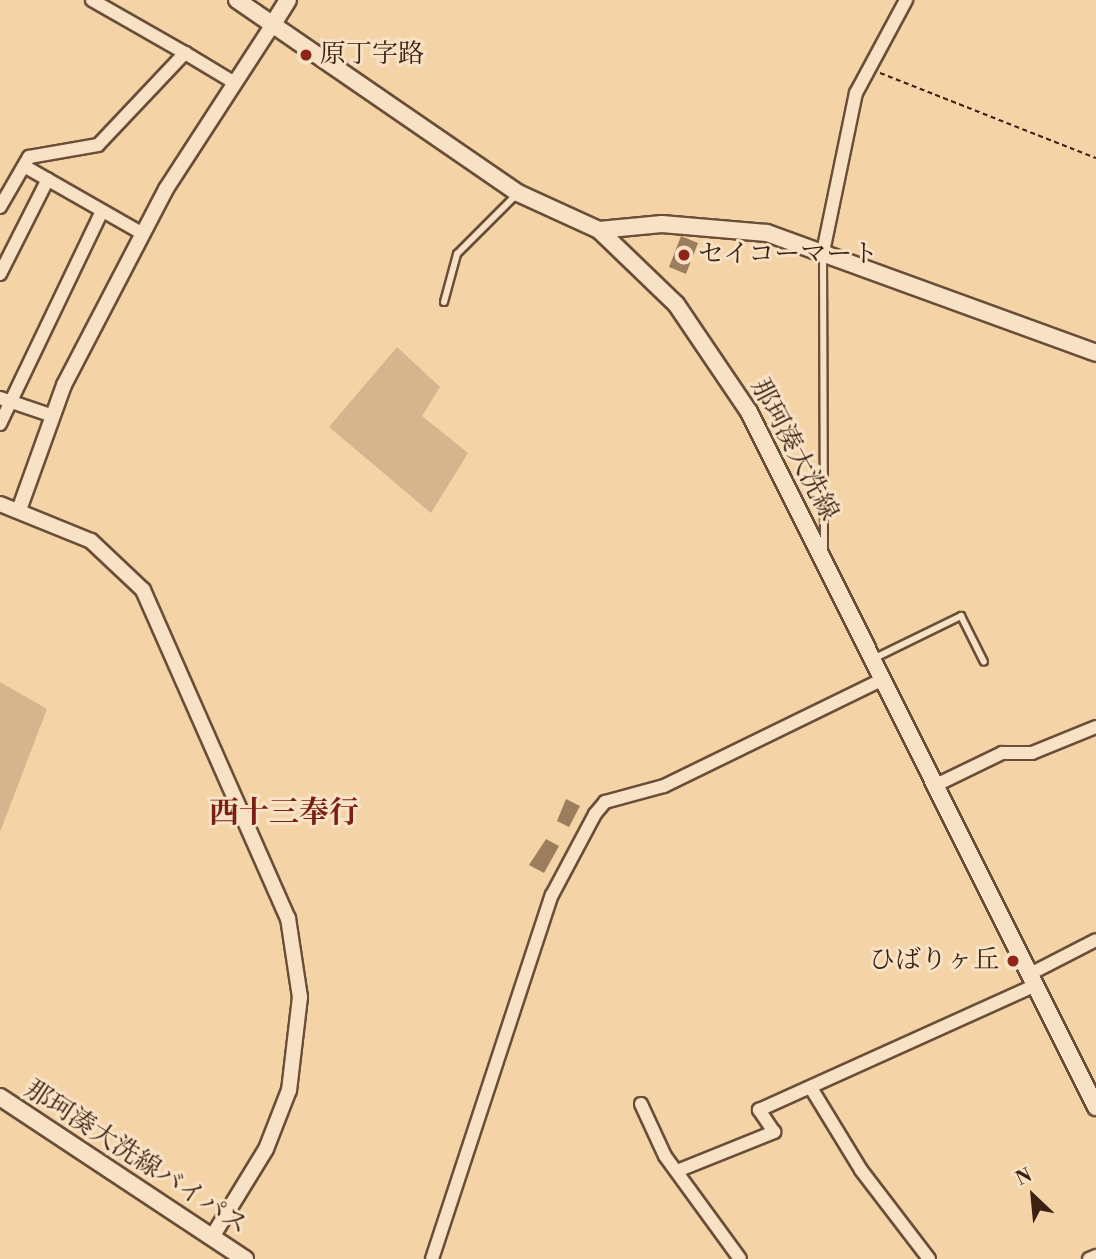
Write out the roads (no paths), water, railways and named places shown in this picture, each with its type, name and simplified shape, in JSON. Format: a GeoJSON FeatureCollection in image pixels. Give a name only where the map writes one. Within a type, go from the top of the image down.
{"type":"FeatureCollection","features":[{"type":"Feature","properties":{"kind":"main road","name":"那珂湊大洗線"},"geometry":{"type":"LineString","coordinates":[[237,0],[519,193],[599,230],[653,276],[697,332],[749,412],[1096,1107]]}},
{"type":"Feature","properties":{"kind":"main road"},"geometry":{"type":"LineString","coordinates":[[273,24],[288,0]]}},
{"type":"Feature","properties":{"kind":"main road"},"geometry":{"type":"LineString","coordinates":[[599,230],[636,224],[743,227],[823,252],[1096,353]]}},
{"type":"Feature","properties":{"kind":"main road","name":"那珂湊大洗線バイパス"},"geometry":{"type":"LineString","coordinates":[[0,1097],[245,1259]]}},
{"type":"Feature","properties":{"kind":"street"},"geometry":{"type":"LineString","coordinates":[[92,0],[233,82]]}},
{"type":"Feature","properties":{"kind":"street"},"geometry":{"type":"LineString","coordinates":[[823,252],[866,68],[906,0]]}},
{"type":"Feature","properties":{"kind":"street"},"geometry":{"type":"LineString","coordinates":[[19,510],[53,416],[143,234],[233,82],[273,24]]}},
{"type":"Feature","properties":{"kind":"street"},"geometry":{"type":"LineString","coordinates":[[0,207],[29,157],[98,145],[185,54]]}},
{"type":"Feature","properties":{"kind":"street"},"geometry":{"type":"LineString","coordinates":[[24,166],[143,234]]}},
{"type":"Feature","properties":{"kind":"street"},"geometry":{"type":"LineString","coordinates":[[0,274],[48,180]]}},
{"type":"Feature","properties":{"kind":"street"},"geometry":{"type":"LineString","coordinates":[[0,424],[4,399],[102,211]]}},
{"type":"Feature","properties":{"kind":"street"},"geometry":{"type":"LineString","coordinates":[[4,399],[53,416]]}},
{"type":"Feature","properties":{"kind":"street"},"geometry":{"type":"LineString","coordinates":[[0,504],[91,541],[143,590],[288,918],[300,997],[289,1090],[266,1149],[212,1237]]}},
{"type":"Feature","properties":{"kind":"street"},"geometry":{"type":"LineString","coordinates":[[432,1259],[552,895],[595,814],[605,802],[664,786],[883,679]]}},
{"type":"Feature","properties":{"kind":"street"},"geometry":{"type":"LineString","coordinates":[[934,786],[1002,753],[1032,753],[1096,727]]}},
{"type":"Feature","properties":{"kind":"street"},"geometry":{"type":"LineString","coordinates":[[677,1171],[774,1132],[759,1110],[811,1088],[1031,981],[1096,940]]}},
{"type":"Feature","properties":{"kind":"street"},"geometry":{"type":"LineString","coordinates":[[811,1088],[861,1170],[929,1259]]}},
{"type":"Feature","properties":{"kind":"street"},"geometry":{"type":"LineString","coordinates":[[641,1104],[677,1171],[740,1259]]}},
{"type":"Feature","properties":{"kind":"street"},"geometry":{"type":"LineString","coordinates":[[1089,1259],[1096,1256]]}},
{"type":"Feature","properties":{"kind":"lane"},"geometry":{"type":"LineString","coordinates":[[444,302],[457,254],[519,193]]}},
{"type":"Feature","properties":{"kind":"lane"},"geometry":{"type":"LineString","coordinates":[[823,252],[824,560]]}},
{"type":"Feature","properties":{"kind":"lane"},"geometry":{"type":"LineString","coordinates":[[873,659],[961,616],[984,662]]}},
{"type":"Feature","properties":{"kind":"place","name":"原丁字路"},"geometry":{"type":"Point","coordinates":[306,55]}},
{"type":"Feature","properties":{"kind":"place","name":"セイコーマート"},"geometry":{"type":"Point","coordinates":[684,255]}},
{"type":"Feature","properties":{"kind":"place","name":"ひばりヶ丘"},"geometry":{"type":"Point","coordinates":[1013,961]}},
{"type":"Feature","properties":{"kind":"district","name":"西十三奉行"},"geometry":{"type":"Point","coordinates":[284,813]}}]}
